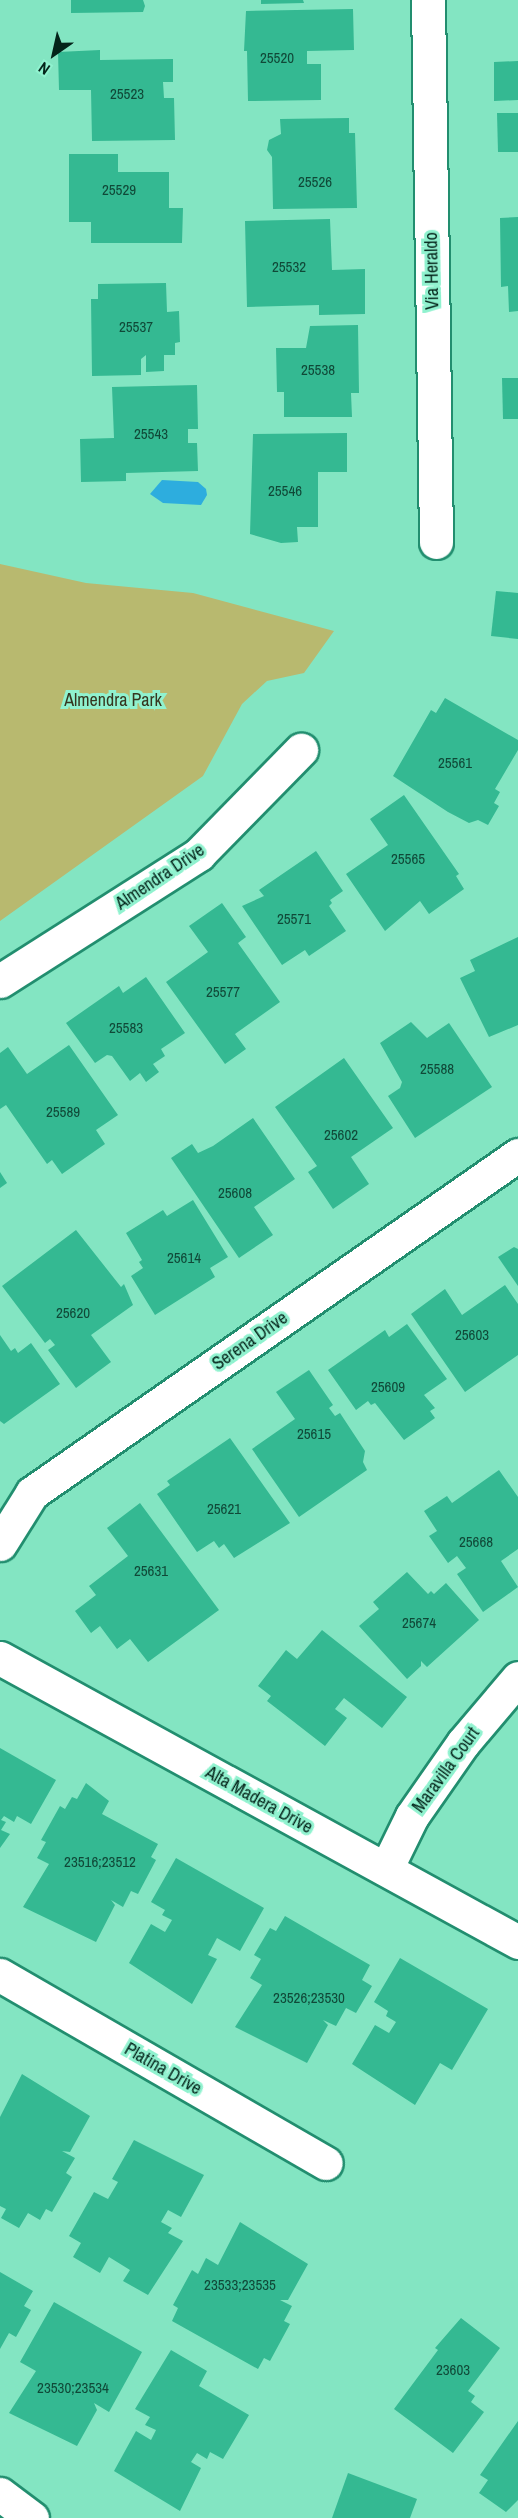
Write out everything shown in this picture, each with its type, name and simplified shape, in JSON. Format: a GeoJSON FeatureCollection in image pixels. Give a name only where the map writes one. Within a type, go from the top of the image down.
{"type":"FeatureCollection","features":[{"type":"Feature","properties":{"kind":"street","name":"Via Heraldo"},"geometry":{"type":"LineString","coordinates":[[428,0],[436,542]]}},
{"type":"Feature","properties":{"kind":"street","name":"Almendra Drive"},"geometry":{"type":"LineString","coordinates":[[0,981],[199,854],[301,750]]}},
{"type":"Feature","properties":{"kind":"street","name":"Serena Drive"},"geometry":{"type":"LineString","coordinates":[[0,1544],[32,1492],[518,1155]]}},
{"type":"Feature","properties":{"kind":"street","name":"Alta Madera Drive"},"geometry":{"type":"LineString","coordinates":[[0,1658],[518,1942]]}},
{"type":"Feature","properties":{"kind":"street","name":"Maravilla Court"},"geometry":{"type":"LineString","coordinates":[[386,1869],[412,1816],[463,1743],[518,1678]]}},
{"type":"Feature","properties":{"kind":"street","name":"Platina Drive"},"geometry":{"type":"LineString","coordinates":[[0,1975],[326,2163]]}},
{"type":"Feature","properties":{"kind":"street"},"geometry":{"type":"LineString","coordinates":[[0,2494],[32,2518]]}},
{"type":"Feature","properties":{"kind":"green space","name":"Almendra Park"},"geometry":{"type":"Polygon","coordinates":[[[0,564],[86,583],[193,593],[334,631],[304,673],[267,681],[242,704],[203,776],[0,921],[0,564]]]}},
{"type":"Feature","properties":{"kind":"water"},"geometry":{"type":"Polygon","coordinates":[[[162,480],[198,482],[206,489],[207,495],[201,505],[163,503],[150,494],[162,480]]]}},
{"type":"Feature","properties":{"kind":"building"},"geometry":{"type":"Polygon","coordinates":[[[71,0],[143,0],[145,6],[143,12],[71,13],[71,0]]]}},
{"type":"Feature","properties":{"kind":"building"},"geometry":{"type":"Polygon","coordinates":[[[261,0],[303,0],[304,3],[261,4],[261,0]]]}},
{"type":"Feature","properties":{"kind":"building"},"geometry":{"type":"Polygon","coordinates":[[[353,9],[354,50],[307,51],[307,64],[321,64],[321,100],[248,101],[247,51],[244,51],[246,11],[353,9]]]}},
{"type":"Feature","properties":{"kind":"building"},"geometry":{"type":"Polygon","coordinates":[[[100,50],[100,60],[173,59],[173,82],[163,82],[164,98],[174,98],[175,140],[92,141],[91,90],[59,90],[58,52],[100,50]]]}},
{"type":"Feature","properties":{"kind":"building"},"geometry":{"type":"Polygon","coordinates":[[[518,61],[518,100],[494,101],[494,62],[518,61]]]}},
{"type":"Feature","properties":{"kind":"building"},"geometry":{"type":"Polygon","coordinates":[[[497,113],[518,113],[518,152],[498,152],[497,113]]]}},
{"type":"Feature","properties":{"kind":"building"},"geometry":{"type":"Polygon","coordinates":[[[349,118],[349,133],[355,133],[357,208],[273,209],[272,157],[267,150],[269,140],[281,134],[280,119],[349,118]]]}},
{"type":"Feature","properties":{"kind":"building"},"geometry":{"type":"Polygon","coordinates":[[[69,154],[118,154],[118,172],[169,172],[169,208],[183,208],[182,243],[91,243],[91,222],[69,222],[69,154]]]}},
{"type":"Feature","properties":{"kind":"building"},"geometry":{"type":"Polygon","coordinates":[[[518,217],[518,311],[509,312],[508,286],[501,287],[500,218],[518,217]]]}},
{"type":"Feature","properties":{"kind":"building"},"geometry":{"type":"Polygon","coordinates":[[[330,219],[332,270],[365,269],[365,314],[319,315],[319,305],[247,307],[245,221],[330,219]]]}},
{"type":"Feature","properties":{"kind":"building"},"geometry":{"type":"Polygon","coordinates":[[[166,283],[167,312],[179,311],[180,342],[175,343],[175,355],[164,355],[164,371],[146,372],[146,355],[141,359],[141,375],[92,376],[91,299],[98,299],[98,284],[166,283]]]}},
{"type":"Feature","properties":{"kind":"building"},"geometry":{"type":"Polygon","coordinates":[[[358,325],[359,393],[351,393],[352,417],[284,417],[284,392],[277,392],[276,348],[306,348],[310,326],[358,325]]]}},
{"type":"Feature","properties":{"kind":"building"},"geometry":{"type":"Polygon","coordinates":[[[502,378],[518,378],[518,419],[503,419],[502,378]]]}},
{"type":"Feature","properties":{"kind":"building"},"geometry":{"type":"Polygon","coordinates":[[[197,385],[198,429],[188,429],[188,443],[197,443],[198,471],[126,473],[126,481],[81,482],[80,439],[114,438],[112,387],[197,385]]]}},
{"type":"Feature","properties":{"kind":"building"},"geometry":{"type":"Polygon","coordinates":[[[347,433],[347,472],[318,472],[318,527],[297,527],[298,542],[281,543],[250,534],[253,434],[347,433]]]}},
{"type":"Feature","properties":{"kind":"building"},"geometry":{"type":"Polygon","coordinates":[[[496,591],[518,593],[518,639],[491,636],[496,591]]]}},
{"type":"Feature","properties":{"kind":"building"},"geometry":{"type":"Polygon","coordinates":[[[445,698],[518,740],[518,750],[495,789],[500,792],[494,803],[499,806],[488,825],[478,820],[469,823],[393,776],[431,710],[436,713],[445,698]]]}},
{"type":"Feature","properties":{"kind":"building"},"geometry":{"type":"Polygon","coordinates":[[[404,795],[459,874],[456,876],[464,889],[429,914],[420,901],[385,931],[346,874],[388,845],[370,819],[404,795]]]}},
{"type":"Feature","properties":{"kind":"building"},"geometry":{"type":"Polygon","coordinates":[[[316,851],[343,891],[330,900],[332,903],[329,906],[346,931],[309,956],[305,950],[282,965],[242,906],[264,896],[259,890],[316,851]]]}},
{"type":"Feature","properties":{"kind":"building"},"geometry":{"type":"Polygon","coordinates":[[[222,903],[246,937],[238,943],[280,1002],[235,1034],[246,1049],[225,1064],[166,982],[208,952],[189,926],[222,903]]]}},
{"type":"Feature","properties":{"kind":"building"},"geometry":{"type":"Polygon","coordinates":[[[518,937],[518,1025],[489,1037],[460,978],[475,971],[470,960],[518,937]]]}},
{"type":"Feature","properties":{"kind":"building"},"geometry":{"type":"Polygon","coordinates":[[[146,977],[185,1033],[161,1049],[165,1056],[153,1064],[159,1072],[146,1082],[140,1073],[130,1081],[112,1056],[107,1055],[95,1063],[66,1023],[119,986],[123,993],[146,977]]]}},
{"type":"Feature","properties":{"kind":"building"},"geometry":{"type":"Polygon","coordinates":[[[411,1022],[427,1038],[449,1023],[492,1087],[415,1138],[388,1096],[400,1088],[402,1082],[380,1043],[411,1022]]]}},
{"type":"Feature","properties":{"kind":"building"},"geometry":{"type":"Polygon","coordinates":[[[69,1045],[118,1115],[96,1130],[105,1144],[62,1174],[52,1160],[47,1164],[6,1105],[0,1109],[0,1053],[8,1047],[27,1074],[69,1045]]]}},
{"type":"Feature","properties":{"kind":"building"},"geometry":{"type":"Polygon","coordinates":[[[344,1058],[393,1128],[351,1157],[369,1184],[333,1209],[308,1172],[317,1166],[275,1107],[344,1058]]]}},
{"type":"Feature","properties":{"kind":"building"},"geometry":{"type":"Polygon","coordinates":[[[253,1118],[295,1179],[254,1207],[273,1235],[239,1258],[171,1158],[192,1144],[198,1153],[213,1146],[253,1118]]]}},
{"type":"Feature","properties":{"kind":"building"},"geometry":{"type":"Polygon","coordinates":[[[0,1172],[7,1183],[0,1188],[0,1172]]]}},
{"type":"Feature","properties":{"kind":"building"},"geometry":{"type":"Polygon","coordinates":[[[193,1200],[228,1257],[210,1268],[215,1277],[155,1315],[131,1276],[143,1268],[139,1262],[142,1260],[126,1233],[163,1210],[167,1216],[193,1200]]]}},
{"type":"Feature","properties":{"kind":"building"},"geometry":{"type":"Polygon","coordinates":[[[76,1230],[121,1287],[124,1284],[133,1305],[91,1335],[111,1362],[76,1388],[48,1350],[55,1345],[50,1339],[45,1343],[2,1286],[76,1230]]]}},
{"type":"Feature","properties":{"kind":"building"},"geometry":{"type":"Polygon","coordinates":[[[514,1247],[518,1249],[518,1286],[498,1257],[514,1247]]]}},
{"type":"Feature","properties":{"kind":"building"},"geometry":{"type":"Polygon","coordinates":[[[505,1285],[518,1304],[518,1355],[465,1392],[411,1314],[445,1289],[462,1315],[505,1285]]]}},
{"type":"Feature","properties":{"kind":"building"},"geometry":{"type":"Polygon","coordinates":[[[407,1324],[447,1379],[424,1395],[435,1408],[430,1411],[435,1418],[404,1440],[375,1403],[371,1405],[368,1401],[356,1410],[328,1370],[385,1330],[389,1337],[407,1324]]]}},
{"type":"Feature","properties":{"kind":"building"},"geometry":{"type":"Polygon","coordinates":[[[0,1335],[11,1351],[15,1348],[18,1353],[31,1343],[60,1384],[4,1424],[0,1421],[0,1335]]]}},
{"type":"Feature","properties":{"kind":"building"},"geometry":{"type":"Polygon","coordinates":[[[309,1370],[333,1405],[329,1408],[335,1416],[340,1413],[365,1451],[363,1462],[367,1470],[299,1517],[252,1449],[295,1419],[276,1392],[309,1370]]]}},
{"type":"Feature","properties":{"kind":"building"},"geometry":{"type":"Polygon","coordinates":[[[230,1438],[290,1523],[234,1558],[224,1544],[219,1548],[214,1541],[197,1552],[157,1494],[170,1485],[167,1481],[230,1438]]]}},
{"type":"Feature","properties":{"kind":"building"},"geometry":{"type":"Polygon","coordinates":[[[499,1470],[518,1497],[518,1549],[501,1561],[518,1587],[483,1612],[457,1574],[466,1568],[457,1556],[448,1563],[429,1536],[437,1531],[424,1511],[447,1496],[452,1503],[499,1470]]]}},
{"type":"Feature","properties":{"kind":"building"},"geometry":{"type":"Polygon","coordinates":[[[140,1503],[219,1610],[148,1662],[130,1639],[117,1649],[100,1626],[91,1633],[75,1611],[96,1595],[89,1586],[128,1556],[107,1528],[140,1503]]]}},
{"type":"Feature","properties":{"kind":"building"},"geometry":{"type":"Polygon","coordinates":[[[407,1572],[428,1594],[431,1591],[434,1594],[446,1583],[479,1620],[427,1667],[421,1661],[421,1666],[407,1679],[359,1626],[379,1609],[373,1602],[407,1572]]]}},
{"type":"Feature","properties":{"kind":"building"},"geometry":{"type":"Polygon","coordinates":[[[322,1630],[407,1697],[382,1728],[344,1698],[335,1709],[347,1718],[325,1746],[267,1701],[271,1696],[258,1686],[286,1650],[297,1659],[322,1630]]]}},
{"type":"Feature","properties":{"kind":"building"},"geometry":{"type":"Polygon","coordinates":[[[0,1748],[56,1780],[31,1824],[17,1816],[14,1822],[4,1816],[1,1820],[6,1822],[1,1830],[10,1834],[0,1848],[0,1748]]]}},
{"type":"Feature","properties":{"kind":"building"},"geometry":{"type":"Polygon","coordinates":[[[86,1783],[109,1801],[102,1814],[158,1844],[151,1857],[156,1860],[138,1894],[131,1891],[123,1907],[111,1900],[115,1905],[96,1942],[23,1907],[49,1864],[37,1858],[46,1842],[41,1840],[60,1806],[65,1809],[72,1797],[77,1799],[86,1783]]]}},
{"type":"Feature","properties":{"kind":"building"},"geometry":{"type":"Polygon","coordinates":[[[176,1858],[264,1908],[240,1951],[217,1938],[208,1955],[217,1959],[192,2004],[129,1963],[151,1924],[165,1932],[172,1920],[162,1915],[165,1910],[151,1902],[176,1858]]]}},
{"type":"Feature","properties":{"kind":"building"},"geometry":{"type":"Polygon","coordinates":[[[285,1916],[370,1965],[362,1980],[372,1986],[356,2013],[346,2008],[336,2026],[323,2020],[328,2025],[307,2063],[235,2027],[262,1985],[250,1978],[261,1959],[254,1955],[270,1928],[276,1931],[285,1916]]]}},
{"type":"Feature","properties":{"kind":"building"},"geometry":{"type":"Polygon","coordinates":[[[400,1958],[488,2009],[452,2070],[440,2063],[415,2105],[352,2064],[375,2025],[389,2033],[396,2022],[386,2016],[388,2011],[374,2002],[400,1958]]]}},
{"type":"Feature","properties":{"kind":"building"},"geometry":{"type":"Polygon","coordinates":[[[22,2074],[90,2116],[70,2152],[62,2151],[75,2158],[66,2173],[72,2177],[52,2212],[46,2209],[40,2220],[28,2213],[19,2228],[1,2218],[6,2209],[0,2206],[0,2117],[22,2074]]]}},
{"type":"Feature","properties":{"kind":"building"},"geometry":{"type":"Polygon","coordinates":[[[134,2140],[204,2175],[181,2217],[168,2210],[161,2222],[172,2228],[168,2233],[183,2241],[148,2295],[123,2281],[130,2270],[109,2257],[100,2273],[73,2257],[81,2243],[69,2236],[94,2192],[108,2199],[118,2182],[112,2179],[134,2140]]]}},
{"type":"Feature","properties":{"kind":"building"},"geometry":{"type":"Polygon","coordinates":[[[240,2222],[308,2264],[288,2300],[280,2300],[292,2306],[284,2321],[290,2324],[270,2361],[264,2358],[258,2369],[172,2321],[178,2308],[173,2305],[192,2270],[198,2274],[206,2258],[218,2265],[240,2222]]]}},
{"type":"Feature","properties":{"kind":"building"},"geometry":{"type":"Polygon","coordinates":[[[0,2272],[33,2291],[24,2306],[31,2310],[16,2337],[9,2333],[0,2349],[0,2272]]]}},
{"type":"Feature","properties":{"kind":"building"},"geometry":{"type":"Polygon","coordinates":[[[54,2302],[142,2352],[109,2412],[94,2403],[97,2410],[77,2446],[9,2413],[36,2371],[20,2362],[54,2302]]]}},
{"type":"Feature","properties":{"kind":"building"},"geometry":{"type":"Polygon","coordinates":[[[461,2318],[500,2348],[468,2391],[475,2396],[471,2402],[484,2412],[453,2453],[394,2409],[438,2350],[435,2348],[461,2318]]]}},
{"type":"Feature","properties":{"kind":"building"},"geometry":{"type":"Polygon","coordinates":[[[171,2350],[207,2371],[199,2386],[249,2415],[223,2459],[210,2452],[207,2459],[197,2453],[191,2462],[201,2468],[180,2511],[114,2471],[136,2431],[151,2440],[156,2430],[145,2425],[150,2417],[135,2409],[171,2350]]]}},
{"type":"Feature","properties":{"kind":"building"},"geometry":{"type":"Polygon","coordinates":[[[518,2421],[518,2500],[506,2512],[479,2493],[488,2480],[480,2475],[518,2421]]]}},
{"type":"Feature","properties":{"kind":"building"},"geometry":{"type":"Polygon","coordinates":[[[348,2473],[417,2499],[410,2518],[332,2518],[348,2473]]]}}]}
